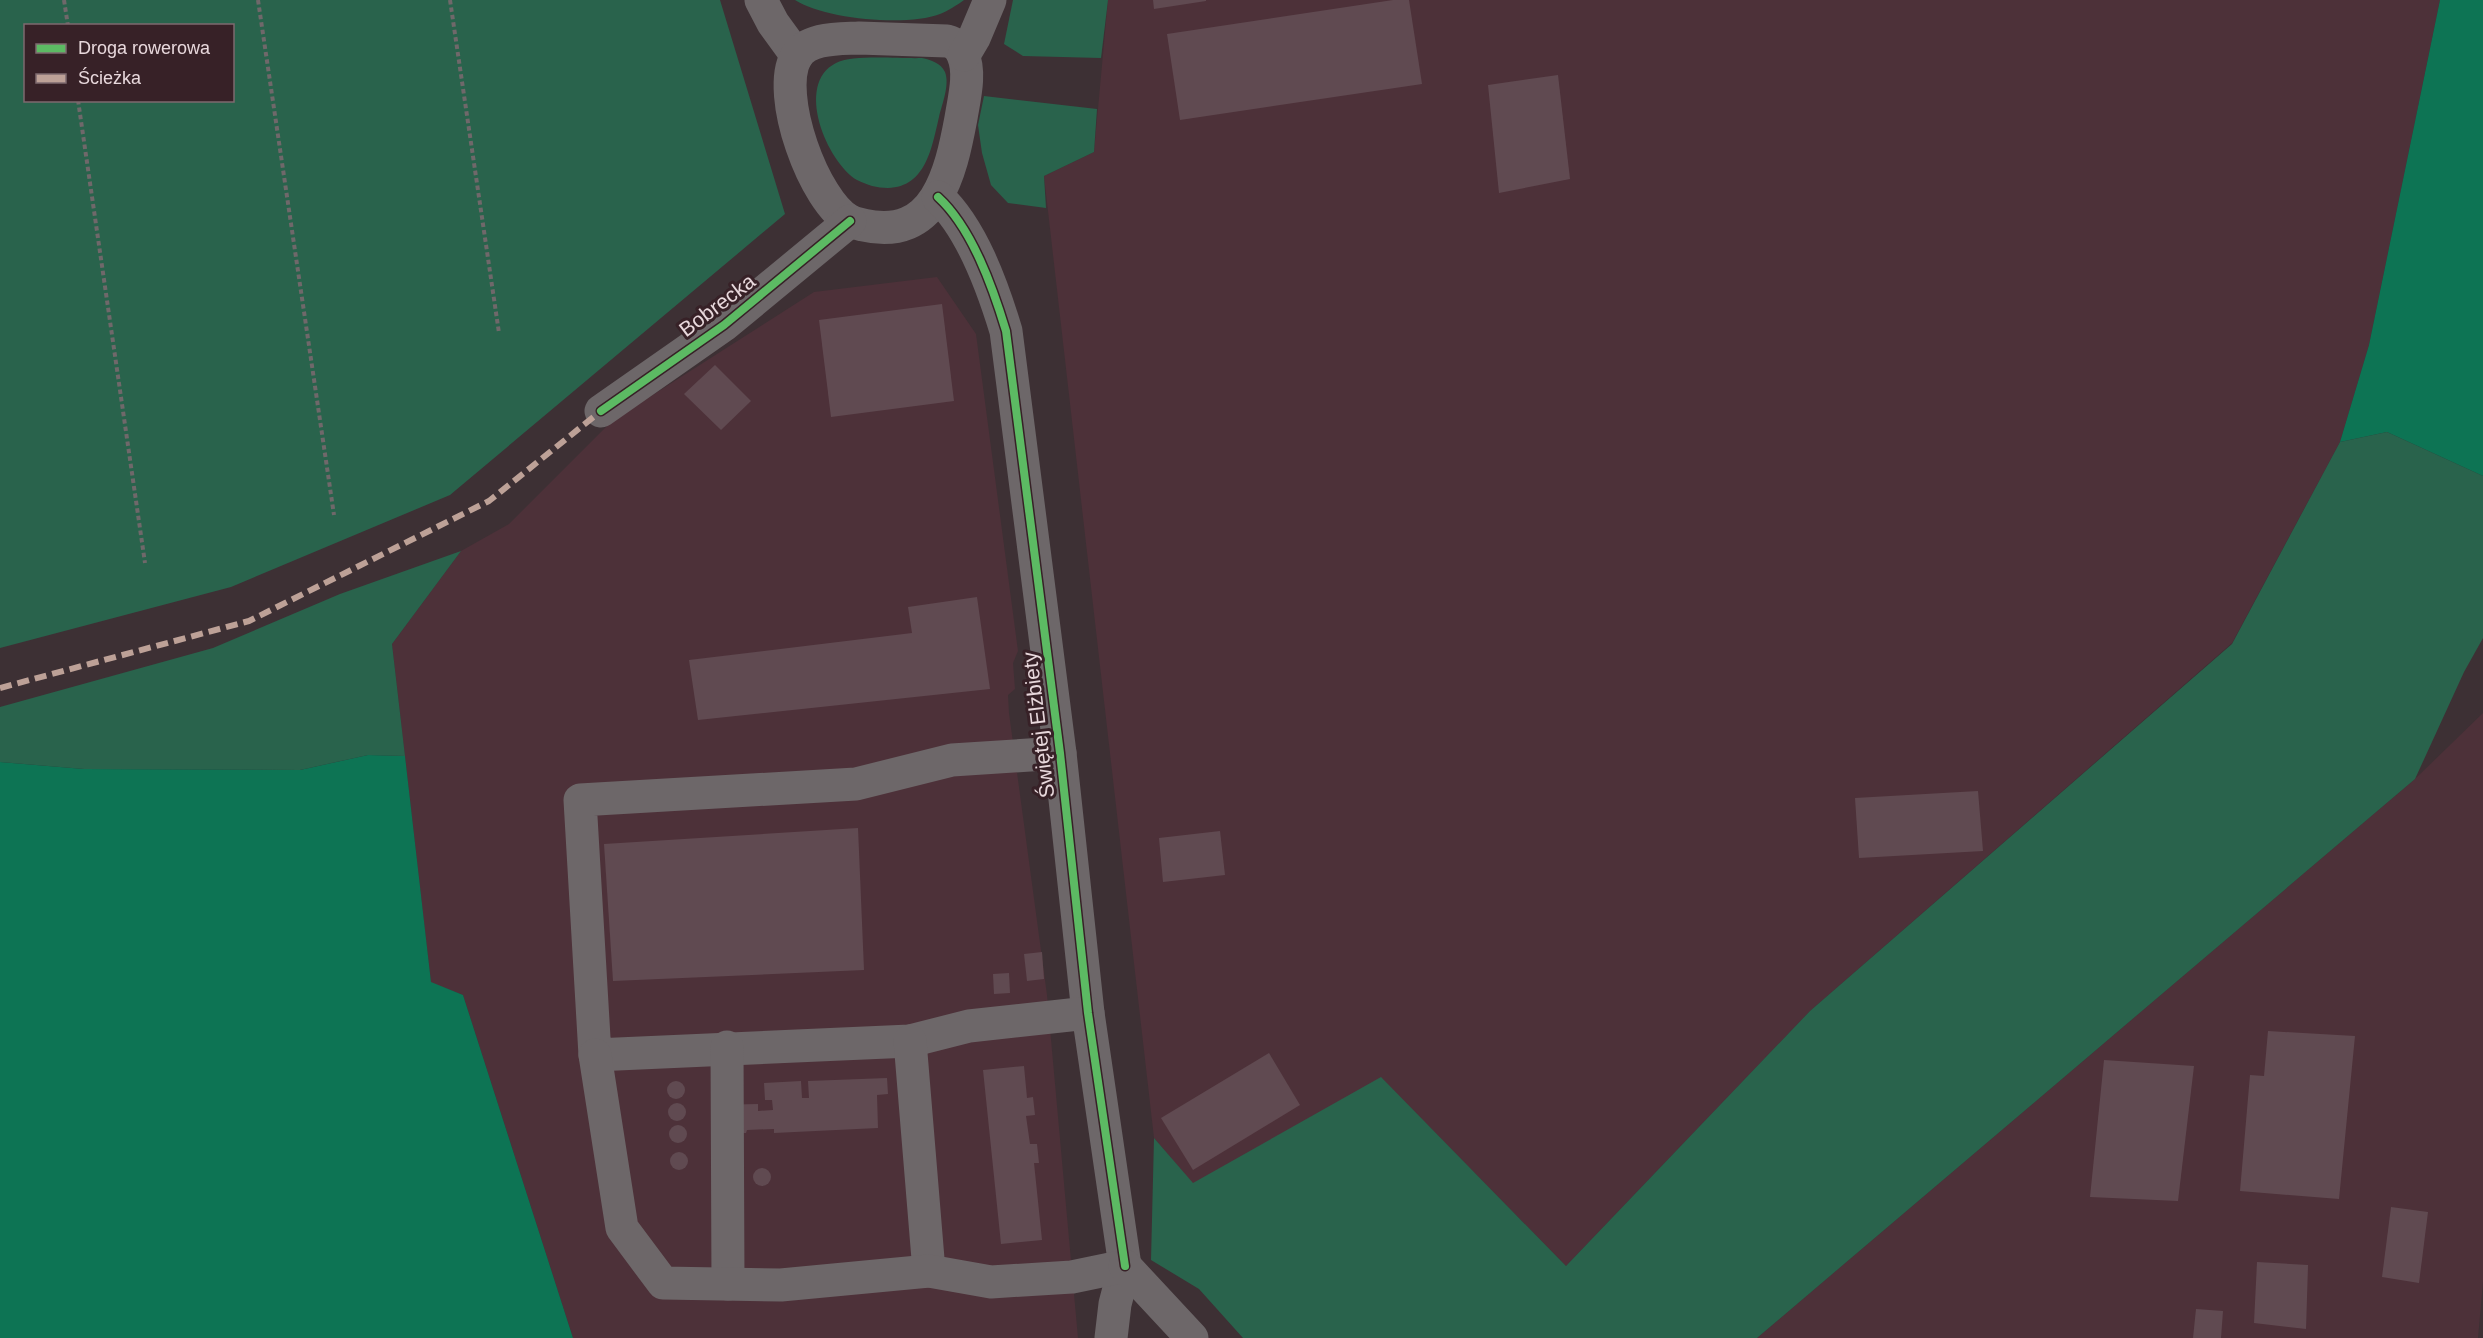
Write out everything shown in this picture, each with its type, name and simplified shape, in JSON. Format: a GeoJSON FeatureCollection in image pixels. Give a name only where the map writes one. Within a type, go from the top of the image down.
{"type":"FeatureCollection","features":[{"type":"Feature","properties":{"kind":"street"},"geometry":{"type":"LineString","coordinates":[[761,0],[773,23],[797,56]]}},
{"type":"Feature","properties":{"kind":"street"},"geometry":{"type":"LineString","coordinates":[[964,55],[990,0]]}},
{"type":"Feature","properties":{"kind":"street"},"geometry":{"type":"LineString","coordinates":[[859,38],[947,41],[959,47],[964,55],[966,86],[954,155],[938,197],[926,213],[900,225],[874,226],[850,221],[822,189],[800,142],[790,93],[791,75],[797,56],[825,40],[859,38]]}},
{"type":"Feature","properties":{"kind":"street","name":"Świętej Elżbiety"},"geometry":{"type":"LineString","coordinates":[[938,197],[957,218],[993,290],[1006,332],[1060,753],[1088,1013],[1125,1266]]}},
{"type":"Feature","properties":{"kind":"street","name":"Bobrecka"},"geometry":{"type":"LineString","coordinates":[[601,411],[724,325],[850,221]]}},
{"type":"Feature","properties":{"kind":"street"},"geometry":{"type":"LineString","coordinates":[[1060,753],[952,760],[856,784],[580,800],[595,1055],[622,1228],[663,1283],[781,1285],[929,1271],[991,1282],[1072,1277],[1125,1266]]}},
{"type":"Feature","properties":{"kind":"street"},"geometry":{"type":"LineString","coordinates":[[595,1055],[727,1047],[910,1041],[969,1026],[1088,1013]]}},
{"type":"Feature","properties":{"kind":"street"},"geometry":{"type":"LineString","coordinates":[[910,1041],[929,1271]]}},
{"type":"Feature","properties":{"kind":"street"},"geometry":{"type":"LineString","coordinates":[[727,1047],[728,1284]]}},
{"type":"Feature","properties":{"kind":"street"},"geometry":{"type":"LineString","coordinates":[[1111,1338],[1115,1304],[1125,1266]]}},
{"type":"Feature","properties":{"kind":"street"},"geometry":{"type":"LineString","coordinates":[[1125,1266],[1192,1338]]}},
{"type":"Feature","properties":{"kind":"path"},"geometry":{"type":"LineString","coordinates":[[64,0],[68,24]]}},
{"type":"Feature","properties":{"kind":"path"},"geometry":{"type":"LineString","coordinates":[[258,0],[334,515]]}},
{"type":"Feature","properties":{"kind":"path"},"geometry":{"type":"LineString","coordinates":[[450,0],[499,333]]}},
{"type":"Feature","properties":{"kind":"path"},"geometry":{"type":"LineString","coordinates":[[78,102],[145,563]]}},
{"type":"Feature","properties":{"kind":"shaded area"},"geometry":{"type":"Polygon","coordinates":[[[1108,0],[2440,0],[2369,345],[2340,442],[2232,643],[1810,1011],[1566,1266],[1381,1078],[1193,1184],[1154,1138],[1044,176],[1094,152],[1108,0]]]}},
{"type":"Feature","properties":{"kind":"shaded area"},"geometry":{"type":"Polygon","coordinates":[[[937,277],[976,334],[1018,651],[1013,663],[1015,689],[1008,695],[1009,713],[1047,995],[1078,1338],[573,1338],[463,995],[431,983],[392,644],[461,551],[509,524],[612,421],[814,292],[937,277]]]}},
{"type":"Feature","properties":{"kind":"shaded area"},"geometry":{"type":"Polygon","coordinates":[[[2483,713],[2483,1282],[2478,1338],[1757,1338],[2415,779],[2483,713]]]}},
{"type":"Feature","properties":{"kind":"green space"},"geometry":{"type":"Polygon","coordinates":[[[0,0],[720,0],[785,214],[450,495],[231,587],[0,648],[0,0]]]}},
{"type":"Feature","properties":{"kind":"green space"},"geometry":{"type":"Polygon","coordinates":[[[795,0],[964,0],[943,13],[925,18],[887,20],[825,12],[795,0]]]}},
{"type":"Feature","properties":{"kind":"green space"},"geometry":{"type":"Polygon","coordinates":[[[1013,0],[1108,0],[1101,58],[1023,56],[1004,44],[1013,0]]]}},
{"type":"Feature","properties":{"kind":"green space"},"geometry":{"type":"Polygon","coordinates":[[[2440,0],[2483,0],[2483,476],[2387,432],[2340,442],[2369,345],[2440,0]]]}},
{"type":"Feature","properties":{"kind":"green space"},"geometry":{"type":"Polygon","coordinates":[[[922,58],[941,66],[947,83],[930,152],[925,163],[911,181],[901,186],[880,187],[857,180],[835,157],[820,123],[816,105],[817,88],[824,73],[843,60],[922,58]]]}},
{"type":"Feature","properties":{"kind":"green space"},"geometry":{"type":"Polygon","coordinates":[[[984,96],[1097,109],[1094,152],[1044,176],[1046,208],[1008,203],[991,185],[982,153],[978,125],[984,96]]]}},
{"type":"Feature","properties":{"kind":"green space"},"geometry":{"type":"Polygon","coordinates":[[[2387,432],[2483,476],[2483,638],[2464,672],[2415,779],[1757,1338],[1243,1338],[1199,1289],[1151,1260],[1154,1138],[1193,1183],[1381,1077],[1566,1266],[1810,1011],[2232,644],[2340,442],[2387,432]]]}},
{"type":"Feature","properties":{"kind":"green space"},"geometry":{"type":"Polygon","coordinates":[[[461,551],[392,644],[405,756],[368,755],[300,770],[84,769],[0,762],[0,707],[213,648],[340,594],[461,551]]]}},
{"type":"Feature","properties":{"kind":"green space"},"geometry":{"type":"Polygon","coordinates":[[[368,755],[405,756],[431,982],[463,995],[573,1338],[0,1338],[0,762],[84,769],[300,770],[368,755]]]}},
{"type":"Feature","properties":{"kind":"building"},"geometry":{"type":"Polygon","coordinates":[[[1153,0],[1206,0],[1206,1],[1154,9],[1153,0]]]}},
{"type":"Feature","properties":{"kind":"building"},"geometry":{"type":"Polygon","coordinates":[[[1393,0],[1409,0],[1422,84],[1180,120],[1167,34],[1393,0]]]}},
{"type":"Feature","properties":{"kind":"building"},"geometry":{"type":"Polygon","coordinates":[[[1558,75],[1570,179],[1499,193],[1488,85],[1558,75]]]}},
{"type":"Feature","properties":{"kind":"building"},"geometry":{"type":"Polygon","coordinates":[[[942,304],[954,401],[831,417],[819,320],[942,304]]]}},
{"type":"Feature","properties":{"kind":"building"},"geometry":{"type":"Polygon","coordinates":[[[715,365],[751,401],[721,430],[684,394],[715,365]]]}},
{"type":"Feature","properties":{"kind":"building"},"geometry":{"type":"Polygon","coordinates":[[[977,597],[990,689],[698,720],[689,660],[912,633],[908,607],[977,597]]]}},
{"type":"Feature","properties":{"kind":"building"},"geometry":{"type":"Polygon","coordinates":[[[1978,791],[1983,851],[1859,858],[1855,798],[1978,791]]]}},
{"type":"Feature","properties":{"kind":"building"},"geometry":{"type":"Polygon","coordinates":[[[858,828],[864,970],[613,981],[604,844],[858,828]]]}},
{"type":"Feature","properties":{"kind":"building"},"geometry":{"type":"Polygon","coordinates":[[[1220,831],[1225,875],[1163,882],[1159,838],[1220,831]]]}},
{"type":"Feature","properties":{"kind":"building"},"geometry":{"type":"Polygon","coordinates":[[[1042,952],[1044,979],[1027,981],[1024,954],[1042,952]]]}},
{"type":"Feature","properties":{"kind":"building"},"geometry":{"type":"Polygon","coordinates":[[[1009,973],[1010,993],[994,994],[993,974],[1009,973]]]}},
{"type":"Feature","properties":{"kind":"building"},"geometry":{"type":"Polygon","coordinates":[[[2268,1031],[2355,1036],[2339,1199],[2240,1191],[2250,1075],[2264,1076],[2268,1031]]]}},
{"type":"Feature","properties":{"kind":"building"},"geometry":{"type":"Polygon","coordinates":[[[1269,1053],[1300,1105],[1193,1170],[1161,1118],[1269,1053]]]}},
{"type":"Feature","properties":{"kind":"building"},"geometry":{"type":"Polygon","coordinates":[[[2104,1060],[2194,1066],[2178,1201],[2090,1197],[2104,1060]]]}},
{"type":"Feature","properties":{"kind":"building"},"geometry":{"type":"Polygon","coordinates":[[[1024,1066],[1027,1098],[1033,1097],[1035,1115],[1026,1116],[1030,1144],[1037,1144],[1039,1163],[1034,1163],[1042,1240],[1001,1244],[983,1070],[1024,1066]]]}},
{"type":"Feature","properties":{"kind":"building"},"geometry":{"type":"Polygon","coordinates":[[[887,1078],[888,1094],[877,1095],[878,1128],[774,1133],[774,1129],[747,1130],[746,1133],[716,1134],[715,1105],[758,1104],[758,1111],[773,1110],[772,1100],[765,1100],[764,1083],[801,1081],[802,1098],[809,1098],[808,1081],[887,1078]]]}},
{"type":"Feature","properties":{"kind":"building"},"geometry":{"type":"Polygon","coordinates":[[[676,1081],[682,1084],[685,1090],[682,1096],[676,1099],[670,1096],[667,1090],[670,1084],[676,1081]]]}},
{"type":"Feature","properties":{"kind":"building"},"geometry":{"type":"Polygon","coordinates":[[[677,1103],[683,1106],[686,1112],[683,1118],[677,1121],[671,1118],[668,1112],[671,1106],[677,1103]]]}},
{"type":"Feature","properties":{"kind":"building"},"geometry":{"type":"Polygon","coordinates":[[[678,1125],[684,1128],[687,1134],[684,1140],[678,1143],[672,1140],[669,1134],[672,1128],[678,1125]]]}},
{"type":"Feature","properties":{"kind":"building"},"geometry":{"type":"Polygon","coordinates":[[[679,1152],[685,1155],[688,1161],[685,1167],[679,1170],[673,1167],[670,1161],[673,1155],[679,1152]]]}},
{"type":"Feature","properties":{"kind":"building"},"geometry":{"type":"Polygon","coordinates":[[[762,1168],[768,1171],[771,1177],[768,1183],[762,1186],[756,1183],[753,1177],[756,1171],[762,1168]]]}},
{"type":"Feature","properties":{"kind":"building"},"geometry":{"type":"Polygon","coordinates":[[[2391,1207],[2428,1212],[2419,1283],[2382,1277],[2391,1207]]]}},
{"type":"Feature","properties":{"kind":"building"},"geometry":{"type":"Polygon","coordinates":[[[2257,1262],[2308,1265],[2306,1329],[2254,1323],[2257,1262]]]}},
{"type":"Feature","properties":{"kind":"building"},"geometry":{"type":"Polygon","coordinates":[[[2196,1309],[2223,1311],[2221,1338],[2193,1338],[2196,1309]]]}},
{"type":"Feature","properties":{"kind":"marked path"},"geometry":{"type":"LineString","coordinates":[[0,688],[249,621],[489,501],[601,411]]}},
{"type":"Feature","properties":{"kind":"cycle path"},"geometry":{"type":"LineString","coordinates":[[938,197],[950,210],[971,242],[988,278],[1006,331],[1060,753],[1088,1013],[1125,1266]]}},
{"type":"Feature","properties":{"kind":"cycle path"},"geometry":{"type":"LineString","coordinates":[[601,411],[724,325],[850,221]]}}]}
